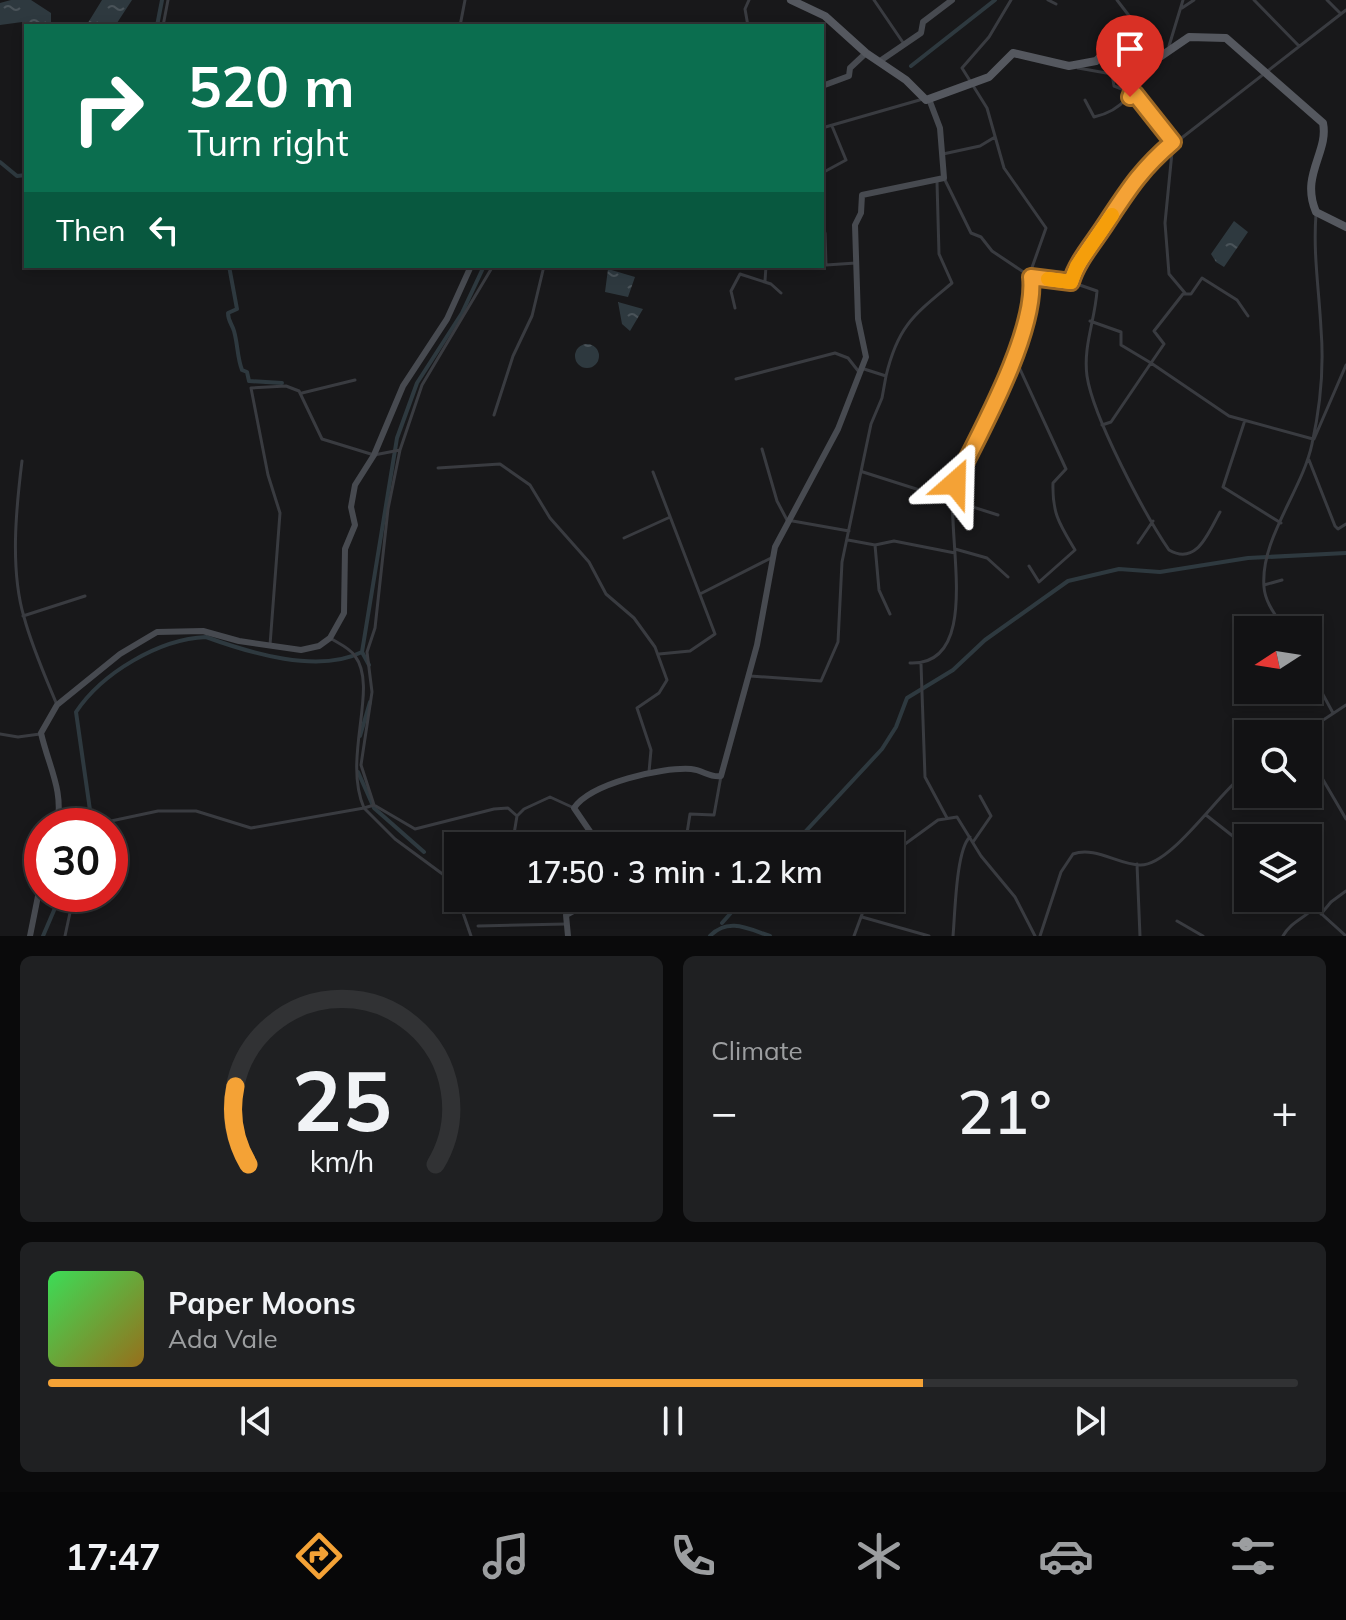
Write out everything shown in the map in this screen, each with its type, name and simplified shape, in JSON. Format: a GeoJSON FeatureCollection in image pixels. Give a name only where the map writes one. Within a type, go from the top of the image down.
{"type":"FeatureCollection","features":[{"type":"Feature","properties":{"kind":"main road"},"geometry":{"type":"LineString","coordinates":[[791,0],[825,16],[866,53],[906,80],[926,99],[989,77],[1009,56],[1018,52],[1051,64],[1075,66],[1096,61],[1109,49],[1148,63],[1166,55],[1189,37],[1223,38],[1323,123],[1323,137],[1311,180],[1316,212],[1346,227]]}},
{"type":"Feature","properties":{"kind":"street"},"geometry":{"type":"LineString","coordinates":[[163,24],[168,0]]}},
{"type":"Feature","properties":{"kind":"street"},"geometry":{"type":"LineString","coordinates":[[460,24],[465,0]]}},
{"type":"Feature","properties":{"kind":"street"},"geometry":{"type":"LineString","coordinates":[[748,24],[745,9],[749,0]]}},
{"type":"Feature","properties":{"kind":"street"},"geometry":{"type":"LineString","coordinates":[[874,0],[904,44]]}},
{"type":"Feature","properties":{"kind":"street"},"geometry":{"type":"LineString","coordinates":[[880,61],[921,33],[923,22],[952,0]]}},
{"type":"Feature","properties":{"kind":"street"},"geometry":{"type":"LineString","coordinates":[[910,663],[921,666],[939,658],[951,634],[955,614],[955,483],[1031,307],[1030,276],[1046,228],[1004,168],[983,97],[962,68],[989,37],[1011,0]]}},
{"type":"Feature","properties":{"kind":"street"},"geometry":{"type":"LineString","coordinates":[[1048,0],[1056,4]]}},
{"type":"Feature","properties":{"kind":"street"},"geometry":{"type":"LineString","coordinates":[[1166,55],[1183,0]]}},
{"type":"Feature","properties":{"kind":"street"},"geometry":{"type":"LineString","coordinates":[[1182,8],[1194,0]]}},
{"type":"Feature","properties":{"kind":"street"},"geometry":{"type":"LineString","coordinates":[[1254,0],[1299,46]]}},
{"type":"Feature","properties":{"kind":"street"},"geometry":{"type":"LineString","coordinates":[[1327,0],[1341,14]]}},
{"type":"Feature","properties":{"kind":"street"},"geometry":{"type":"LineString","coordinates":[[1085,100],[1094,117],[1118,109],[1132,92],[1148,63],[1151,37],[1129,25],[1131,18],[1119,1]]}},
{"type":"Feature","properties":{"kind":"street"},"geometry":{"type":"LineString","coordinates":[[1071,282],[1077,266],[1143,168],[1346,10]]}},
{"type":"Feature","properties":{"kind":"street"},"geometry":{"type":"LineString","coordinates":[[824,85],[849,76],[850,68],[866,53]]}},
{"type":"Feature","properties":{"kind":"street"},"geometry":{"type":"LineString","coordinates":[[1075,66],[1112,74],[1114,86],[1132,92],[1173,142],[1165,223],[1169,274],[1185,293],[1191,294],[1206,278],[1243,305],[1248,316]]}},
{"type":"Feature","properties":{"kind":"street"},"geometry":{"type":"LineString","coordinates":[[749,676],[822,681],[838,642],[844,579],[842,562],[871,424],[882,398],[895,343],[917,309],[951,284],[939,254],[943,154],[938,118],[926,99],[824,128]]}},
{"type":"Feature","properties":{"kind":"street"},"geometry":{"type":"LineString","coordinates":[[824,172],[846,160],[832,126]]}},
{"type":"Feature","properties":{"kind":"street"},"geometry":{"type":"LineString","coordinates":[[943,154],[976,148],[995,137]]}},
{"type":"Feature","properties":{"kind":"street"},"geometry":{"type":"LineString","coordinates":[[940,180],[973,236],[981,237],[992,251],[1030,276],[1071,282],[1097,291],[1090,321],[1087,376],[1102,425],[1169,550],[1188,555],[1197,552],[1220,512]]}},
{"type":"Feature","properties":{"kind":"street"},"geometry":{"type":"LineString","coordinates":[[687,832],[690,814],[713,815],[749,676],[771,558],[787,520],[838,429],[866,357],[858,319],[855,220],[861,213],[864,192],[940,180]]}},
{"type":"Feature","properties":{"kind":"street"},"geometry":{"type":"LineString","coordinates":[[1313,441],[1322,354],[1313,247],[1316,212]]}},
{"type":"Feature","properties":{"kind":"street"},"geometry":{"type":"LineString","coordinates":[[825,233],[826,265],[856,263]]}},
{"type":"Feature","properties":{"kind":"street"},"geometry":{"type":"LineString","coordinates":[[58,808],[59,787],[48,764],[41,733],[57,705],[120,654],[157,632],[203,631],[269,647],[304,650],[319,646],[330,638],[344,613],[345,549],[355,525],[351,507],[355,485],[374,455],[392,409],[447,319],[470,268]]}},
{"type":"Feature","properties":{"kind":"street"},"geometry":{"type":"LineString","coordinates":[[372,806],[361,765],[372,692],[367,652],[375,628],[388,509],[400,450],[422,385],[492,268]]}},
{"type":"Feature","properties":{"kind":"street"},"geometry":{"type":"LineString","coordinates":[[494,415],[513,356],[532,316],[544,268]]}},
{"type":"Feature","properties":{"kind":"street"},"geometry":{"type":"LineString","coordinates":[[765,281],[766,268]]}},
{"type":"Feature","properties":{"kind":"street"},"geometry":{"type":"LineString","coordinates":[[735,308],[731,291],[739,274],[765,281],[781,293]]}},
{"type":"Feature","properties":{"kind":"street"},"geometry":{"type":"LineString","coordinates":[[1102,425],[1111,422],[1164,344],[1154,331],[1185,293]]}},
{"type":"Feature","properties":{"kind":"street"},"geometry":{"type":"LineString","coordinates":[[1090,321],[1121,332],[1121,345],[1211,406],[1244,422],[1313,441]]}},
{"type":"Feature","properties":{"kind":"street"},"geometry":{"type":"LineString","coordinates":[[736,379],[835,353],[848,358],[860,370],[886,376]]}},
{"type":"Feature","properties":{"kind":"street"},"geometry":{"type":"LineString","coordinates":[[1013,354],[1066,469],[1053,483],[1054,500],[1057,524],[1075,550],[1039,582],[1029,566]]}},
{"type":"Feature","properties":{"kind":"street"},"geometry":{"type":"LineString","coordinates":[[1277,616],[1268,601],[1264,585],[1270,544],[1346,365]]}},
{"type":"Feature","properties":{"kind":"street"},"geometry":{"type":"LineString","coordinates":[[269,647],[280,513],[268,475],[251,388],[286,386],[302,393],[355,380]]}},
{"type":"Feature","properties":{"kind":"street"},"geometry":{"type":"LineString","coordinates":[[302,393],[322,439],[374,455],[400,450]]}},
{"type":"Feature","properties":{"kind":"street"},"geometry":{"type":"LineString","coordinates":[[1244,422],[1223,487],[1281,523]]}},
{"type":"Feature","properties":{"kind":"street"},"geometry":{"type":"LineString","coordinates":[[762,449],[777,501],[787,520]]}},
{"type":"Feature","properties":{"kind":"street"},"geometry":{"type":"LineString","coordinates":[[1308,458],[1335,526],[1338,529],[1346,524]]}},
{"type":"Feature","properties":{"kind":"street"},"geometry":{"type":"LineString","coordinates":[[22,461],[18,561],[23,616],[57,705]]}},
{"type":"Feature","properties":{"kind":"street"},"geometry":{"type":"LineString","coordinates":[[438,468],[500,464],[530,485],[550,518],[589,562],[606,594],[634,618],[659,654],[666,673],[666,686],[637,708],[651,750],[649,774]]}},
{"type":"Feature","properties":{"kind":"street"},"geometry":{"type":"LineString","coordinates":[[653,472],[713,636],[690,651],[659,654]]}},
{"type":"Feature","properties":{"kind":"street"},"geometry":{"type":"LineString","coordinates":[[863,472],[998,515]]}},
{"type":"Feature","properties":{"kind":"street"},"geometry":{"type":"LineString","coordinates":[[624,538],[668,518]]}},
{"type":"Feature","properties":{"kind":"street"},"geometry":{"type":"LineString","coordinates":[[787,520],[849,531]]}},
{"type":"Feature","properties":{"kind":"street"},"geometry":{"type":"LineString","coordinates":[[1138,543],[1153,521]]}},
{"type":"Feature","properties":{"kind":"street"},"geometry":{"type":"LineString","coordinates":[[848,540],[875,545],[894,541],[987,558],[1008,577]]}},
{"type":"Feature","properties":{"kind":"street"},"geometry":{"type":"LineString","coordinates":[[875,545],[879,590],[890,614]]}},
{"type":"Feature","properties":{"kind":"street"},"geometry":{"type":"LineString","coordinates":[[699,594],[771,558]]}},
{"type":"Feature","properties":{"kind":"street"},"geometry":{"type":"LineString","coordinates":[[1264,585],[1282,580]]}},
{"type":"Feature","properties":{"kind":"street"},"geometry":{"type":"LineString","coordinates":[[23,616],[85,596]]}},
{"type":"Feature","properties":{"kind":"street"},"geometry":{"type":"LineString","coordinates":[[330,638],[354,653],[365,691],[354,765],[364,808],[395,839],[444,877]]}},
{"type":"Feature","properties":{"kind":"street"},"geometry":{"type":"LineString","coordinates":[[921,666],[925,777],[947,818]]}},
{"type":"Feature","properties":{"kind":"street"},"geometry":{"type":"LineString","coordinates":[[1322,693],[1333,713]]}},
{"type":"Feature","properties":{"kind":"street"},"geometry":{"type":"LineString","coordinates":[[1322,720],[1346,705]]}},
{"type":"Feature","properties":{"kind":"street"},"geometry":{"type":"LineString","coordinates":[[0,734],[18,737],[41,733]]}},
{"type":"Feature","properties":{"kind":"street"},"geometry":{"type":"LineString","coordinates":[[574,808],[606,785],[649,774],[696,769],[714,777],[721,776]]}},
{"type":"Feature","properties":{"kind":"street"},"geometry":{"type":"LineString","coordinates":[[1322,778],[1346,819]]}},
{"type":"Feature","properties":{"kind":"street"},"geometry":{"type":"LineString","coordinates":[[1038,936],[1061,872],[1073,854],[1101,855],[1137,864],[1155,861],[1191,833],[1226,787],[1234,781]]}},
{"type":"Feature","properties":{"kind":"street"},"geometry":{"type":"LineString","coordinates":[[973,842],[991,816],[980,796]]}},
{"type":"Feature","properties":{"kind":"street"},"geometry":{"type":"LineString","coordinates":[[514,832],[517,816],[524,809],[550,797],[574,808],[590,832]]}},
{"type":"Feature","properties":{"kind":"street"},"geometry":{"type":"LineString","coordinates":[[128,816],[185,810],[251,828],[372,806],[415,829],[494,809],[508,808],[517,816]]}},
{"type":"Feature","properties":{"kind":"street"},"geometry":{"type":"LineString","coordinates":[[904,846],[954,815],[1015,897],[1038,936]]}},
{"type":"Feature","properties":{"kind":"street"},"geometry":{"type":"LineString","coordinates":[[1206,815],[1234,837]]}},
{"type":"Feature","properties":{"kind":"street"},"geometry":{"type":"LineString","coordinates":[[953,936],[960,862],[965,841],[970,837]]}},
{"type":"Feature","properties":{"kind":"street"},"geometry":{"type":"LineString","coordinates":[[1137,864],[1140,936]]}},
{"type":"Feature","properties":{"kind":"street"},"geometry":{"type":"LineString","coordinates":[[1321,914],[1346,891]]}},
{"type":"Feature","properties":{"kind":"street"},"geometry":{"type":"LineString","coordinates":[[30,936],[35,912]]}},
{"type":"Feature","properties":{"kind":"street"},"geometry":{"type":"LineString","coordinates":[[65,936],[70,912]]}},
{"type":"Feature","properties":{"kind":"street"},"geometry":{"type":"LineString","coordinates":[[462,912],[471,936]]}},
{"type":"Feature","properties":{"kind":"street"},"geometry":{"type":"LineString","coordinates":[[568,936],[566,924],[569,912]]}},
{"type":"Feature","properties":{"kind":"street"},"geometry":{"type":"LineString","coordinates":[[854,936],[864,912]]}},
{"type":"Feature","properties":{"kind":"street"},"geometry":{"type":"LineString","coordinates":[[1283,936],[1292,923],[1303,920],[1310,912]]}},
{"type":"Feature","properties":{"kind":"street"},"geometry":{"type":"LineString","coordinates":[[1319,912],[1346,936]]}},
{"type":"Feature","properties":{"kind":"street"},"geometry":{"type":"LineString","coordinates":[[862,917],[929,936]]}},
{"type":"Feature","properties":{"kind":"street"},"geometry":{"type":"LineString","coordinates":[[1177,921],[1203,936]]}},
{"type":"Feature","properties":{"kind":"street"},"geometry":{"type":"LineString","coordinates":[[478,926],[566,924]]}},
{"type":"Feature","properties":{"kind":"water"},"geometry":{"type":"Polygon","coordinates":[[[31,0],[51,13],[51,24],[22,22],[0,25],[0,3],[31,0]]]}},
{"type":"Feature","properties":{"kind":"water"},"geometry":{"type":"Polygon","coordinates":[[[102,0],[132,0],[116,24],[87,24],[102,0]]]}},
{"type":"Feature","properties":{"kind":"water"},"geometry":{"type":"Polygon","coordinates":[[[1234,221],[1248,232],[1224,267],[1211,254],[1234,221]]]}},
{"type":"Feature","properties":{"kind":"water"},"geometry":{"type":"Polygon","coordinates":[[[608,269],[635,277],[628,297],[605,292],[608,269]]]}},
{"type":"Feature","properties":{"kind":"water"},"geometry":{"type":"Polygon","coordinates":[[[618,302],[643,309],[630,331],[622,324],[618,302]]]}},
{"type":"Feature","properties":{"kind":"water"},"geometry":{"type":"Polygon","coordinates":[[[587,344],[596,347],[599,356],[596,365],[587,368],[578,365],[575,356],[578,347],[587,344]]]}},
{"type":"Feature","properties":{"kind":"waterway"},"geometry":{"type":"LineString","coordinates":[[157,24],[162,0]]}},
{"type":"Feature","properties":{"kind":"waterway"},"geometry":{"type":"LineString","coordinates":[[911,66],[995,0]]}},
{"type":"Feature","properties":{"kind":"waterway"},"geometry":{"type":"LineString","coordinates":[[0,162],[17,176],[24,175]]}},
{"type":"Feature","properties":{"kind":"waterway"},"geometry":{"type":"LineString","coordinates":[[229,268],[237,309],[228,316],[242,370],[247,372],[249,381],[282,383]]}},
{"type":"Feature","properties":{"kind":"waterway"},"geometry":{"type":"LineString","coordinates":[[369,665],[362,652],[397,438],[417,383],[462,313],[483,268]]}},
{"type":"Feature","properties":{"kind":"waterway"},"geometry":{"type":"LineString","coordinates":[[805,832],[882,749],[896,727],[907,698],[953,670],[985,640],[1068,581],[1119,569],[1160,572],[1248,558],[1346,553]]}},
{"type":"Feature","properties":{"kind":"waterway"},"geometry":{"type":"LineString","coordinates":[[90,808],[76,712],[101,684],[133,661],[170,644],[206,637],[284,659],[325,661],[362,652]]}},
{"type":"Feature","properties":{"kind":"waterway"},"geometry":{"type":"LineString","coordinates":[[360,736],[370,702]]}},
{"type":"Feature","properties":{"kind":"waterway"},"geometry":{"type":"LineString","coordinates":[[358,772],[374,808],[424,852]]}},
{"type":"Feature","properties":{"kind":"waterway"},"geometry":{"type":"LineString","coordinates":[[43,936],[53,912]]}},
{"type":"Feature","properties":{"kind":"waterway"},"geometry":{"type":"LineString","coordinates":[[722,923],[732,912]]}},
{"type":"Feature","properties":{"kind":"waterway"},"geometry":{"type":"LineString","coordinates":[[710,936],[717,930],[731,926],[770,936]]}},
{"type":"Feature","properties":{"kind":"slow traffic"},"geometry":{"type":"LineString","coordinates":[[1048,279],[1071,282],[1077,266],[1112,215]]}},
{"type":"Feature","properties":{"kind":"route"},"geometry":{"type":"LineString","coordinates":[[955,483],[988,416],[1031,307],[1031,277],[1071,282],[1077,266],[1125,191],[1143,168],[1173,142],[1135,94],[1132,92],[1130,97]]}}]}
